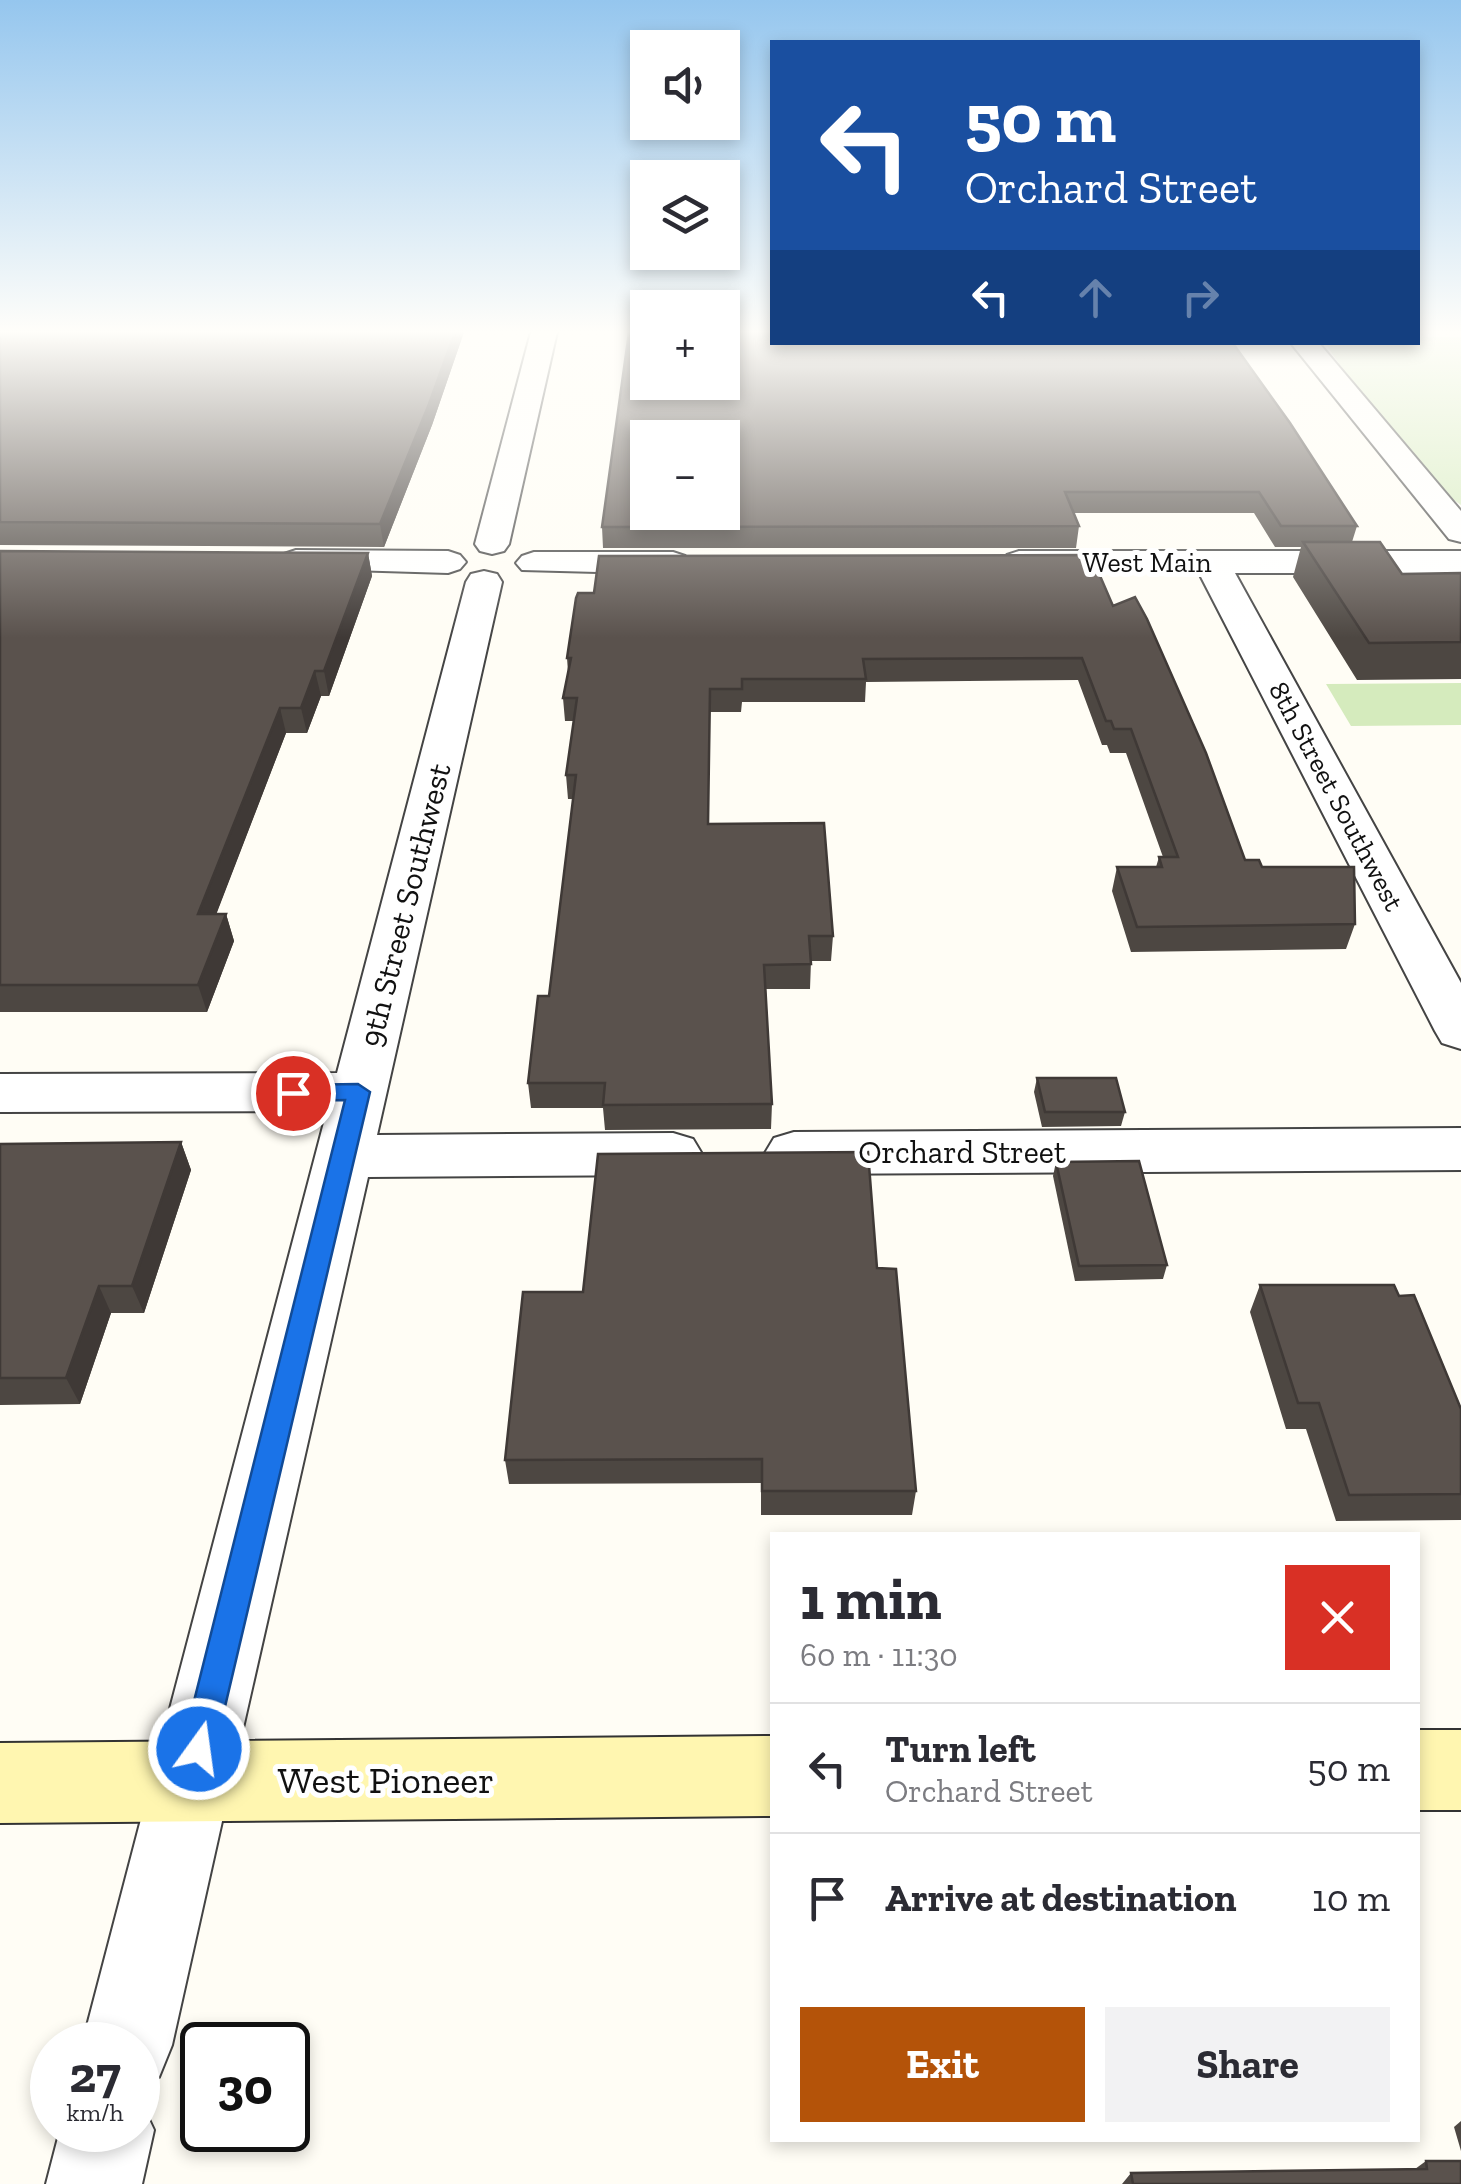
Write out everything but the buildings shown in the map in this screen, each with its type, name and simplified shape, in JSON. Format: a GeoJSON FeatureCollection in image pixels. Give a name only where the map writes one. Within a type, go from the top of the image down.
{"type":"FeatureCollection","features":[{"type":"Feature","properties":{"kind":"main road"},"geometry":{"type":"LineString","coordinates":[[1420,1770],[1461,1770]]}},
{"type":"Feature","properties":{"kind":"main road","name":"West Pioneer"},"geometry":{"type":"LineString","coordinates":[[0,1783],[770,1776]]}},
{"type":"Feature","properties":{"kind":"street","name":"9th Street Southwest"},"geometry":{"type":"LineString","coordinates":[[133,2022],[520,434]]}},
{"type":"Feature","properties":{"kind":"street"},"geometry":{"type":"LineString","coordinates":[[1379,434],[1461,532]]}},
{"type":"Feature","properties":{"kind":"street"},"geometry":{"type":"LineString","coordinates":[[266,561],[706,563]]}},
{"type":"Feature","properties":{"kind":"street","name":"West Main"},"geometry":{"type":"LineString","coordinates":[[993,562],[1461,562]]}},
{"type":"Feature","properties":{"kind":"street","name":"8th Street Southwest"},"geometry":{"type":"LineString","coordinates":[[1212,563],[1461,1031]]}},
{"type":"Feature","properties":{"kind":"street"},"geometry":{"type":"LineString","coordinates":[[0,1093],[358,1092]]}},
{"type":"Feature","properties":{"kind":"street","name":"Orchard Street"},"geometry":{"type":"LineString","coordinates":[[344,1156],[1461,1149]]}},
{"type":"Feature","properties":{"kind":"street"},"geometry":{"type":"LineString","coordinates":[[94,2184],[101,2152]]}},
{"type":"Feature","properties":{"kind":"green space"},"geometry":{"type":"Polygon","coordinates":[[[1392,434],[1461,434],[1461,505],[1426,474],[1392,434]]]}},
{"type":"Feature","properties":{"kind":"green space"},"geometry":{"type":"Polygon","coordinates":[[[1461,683],[1461,725],[1351,726],[1326,684],[1461,683]]]}},
{"type":"Feature","properties":{"kind":"route"},"geometry":{"type":"LineString","coordinates":[[199,1749],[358,1092],[293,1093]]}}]}
